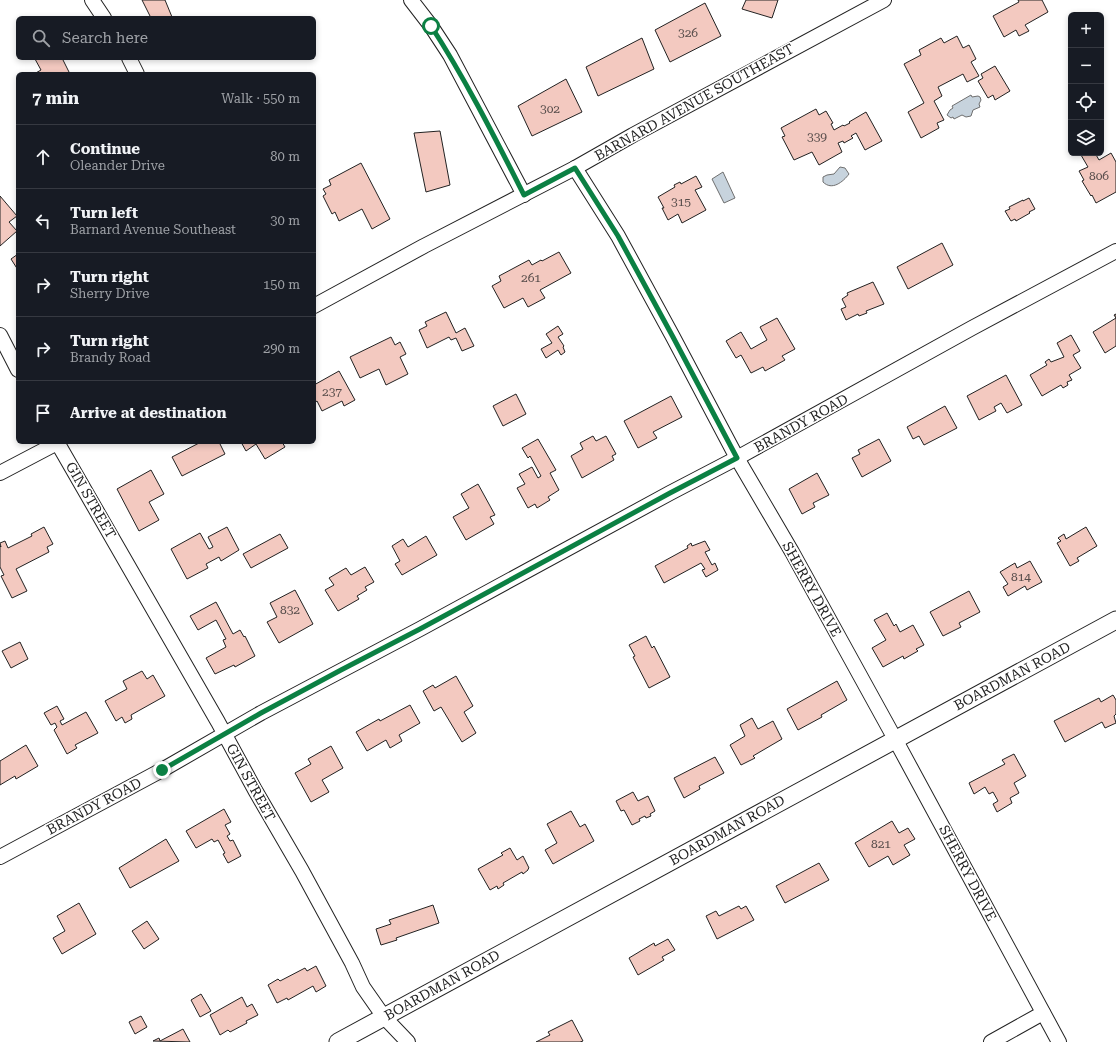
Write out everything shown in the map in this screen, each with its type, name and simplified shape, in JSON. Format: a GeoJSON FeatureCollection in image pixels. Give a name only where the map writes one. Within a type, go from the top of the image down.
{"type":"FeatureCollection","features":[{"type":"Feature","properties":{"kind":"street"},"geometry":{"type":"LineString","coordinates":[[92,0],[103,16]]}},
{"type":"Feature","properties":{"kind":"street"},"geometry":{"type":"LineString","coordinates":[[412,0],[450,55],[524,195]]}},
{"type":"Feature","properties":{"kind":"street","name":"BARNARD AVENUE SOUTHEAST"},"geometry":{"type":"LineString","coordinates":[[316,305],[424,246],[575,168],[860,6],[884,0]]}},
{"type":"Feature","properties":{"kind":"street"},"geometry":{"type":"LineString","coordinates":[[130,60],[136,72]]}},
{"type":"Feature","properties":{"kind":"street","name":"SHERRY DRIVE"},"geometry":{"type":"LineString","coordinates":[[575,168],[618,236],[737,458],[792,552],[1059,1042]]}},
{"type":"Feature","properties":{"kind":"street","name":"BRANDY ROAD"},"geometry":{"type":"LineString","coordinates":[[0,857],[162,770],[261,713],[420,629],[656,500],[737,458],[972,328],[1116,251]]}},
{"type":"Feature","properties":{"kind":"street"},"geometry":{"type":"LineString","coordinates":[[0,334],[16,366]]}},
{"type":"Feature","properties":{"kind":"street"},"geometry":{"type":"LineString","coordinates":[[0,473],[54,444]]}},
{"type":"Feature","properties":{"kind":"street","name":"GIN STREET"},"geometry":{"type":"LineString","coordinates":[[59,444],[302,871],[352,963],[363,987],[384,1017],[408,1042]]}},
{"type":"Feature","properties":{"kind":"street","name":"BOARDMAN ROAD"},"geometry":{"type":"LineString","coordinates":[[338,1042],[1116,620]]}},
{"type":"Feature","properties":{"kind":"street"},"geometry":{"type":"LineString","coordinates":[[991,1042],[1043,1013]]}},
{"type":"Feature","properties":{"kind":"shaded area"},"geometry":{"type":"Polygon","coordinates":[[[971,95],[972,97],[980,97],[981,100],[979,104],[980,107],[973,110],[971,116],[966,117],[962,115],[954,119],[953,117],[951,118],[947,115],[953,108],[952,106],[971,95]]]}},
{"type":"Feature","properties":{"kind":"shaded area"},"geometry":{"type":"Polygon","coordinates":[[[840,167],[845,168],[849,174],[844,180],[834,186],[826,185],[823,182],[823,177],[834,174],[840,167]]]}},
{"type":"Feature","properties":{"kind":"shaded area"},"geometry":{"type":"Polygon","coordinates":[[[723,172],[735,198],[724,203],[712,179],[723,172]]]}},
{"type":"Feature","properties":{"kind":"building"},"geometry":{"type":"Polygon","coordinates":[[[142,0],[165,0],[172,16],[150,16],[142,0]]]}},
{"type":"Feature","properties":{"kind":"building"},"geometry":{"type":"Polygon","coordinates":[[[746,0],[778,0],[772,18],[742,9],[746,0]]]}},
{"type":"Feature","properties":{"kind":"building"},"geometry":{"type":"Polygon","coordinates":[[[1018,0],[1042,0],[1048,12],[1025,25],[1029,31],[1019,36],[1016,30],[1004,37],[993,16],[1019,2],[1018,0]]]}},
{"type":"Feature","properties":{"kind":"building"},"geometry":{"type":"Polygon","coordinates":[[[705,3],[721,36],[670,62],[655,30],[705,3]]]}},
{"type":"Feature","properties":{"kind":"building"},"geometry":{"type":"Polygon","coordinates":[[[957,36],[963,48],[969,45],[976,59],[971,62],[979,76],[967,82],[963,74],[938,87],[942,96],[934,101],[944,120],[937,123],[939,128],[921,138],[908,112],[924,103],[904,64],[921,55],[919,50],[941,38],[944,43],[957,36]]]}},
{"type":"Feature","properties":{"kind":"building"},"geometry":{"type":"Polygon","coordinates":[[[642,38],[654,69],[598,96],[586,67],[642,38]]]}},
{"type":"Feature","properties":{"kind":"building"},"geometry":{"type":"Polygon","coordinates":[[[36,60],[63,60],[69,72],[38,72],[41,70],[36,60]]]}},
{"type":"Feature","properties":{"kind":"building"},"geometry":{"type":"Polygon","coordinates":[[[995,66],[1010,91],[995,100],[993,95],[988,98],[978,81],[983,78],[981,74],[995,66]]]}},
{"type":"Feature","properties":{"kind":"building"},"geometry":{"type":"Polygon","coordinates":[[[566,79],[582,112],[532,136],[518,106],[566,79]]]}},
{"type":"Feature","properties":{"kind":"building"},"geometry":{"type":"Polygon","coordinates":[[[816,109],[819,115],[826,111],[833,123],[831,124],[834,130],[850,123],[849,122],[866,112],[882,141],[865,150],[856,133],[851,136],[853,138],[844,143],[843,141],[838,143],[842,152],[819,165],[812,152],[794,160],[782,137],[785,136],[781,128],[816,109]]]}},
{"type":"Feature","properties":{"kind":"building"},"geometry":{"type":"Polygon","coordinates":[[[440,131],[450,185],[426,192],[414,133],[440,131]]]}},
{"type":"Feature","properties":{"kind":"building"},"geometry":{"type":"Polygon","coordinates":[[[1111,153],[1116,162],[1116,192],[1096,203],[1082,181],[1084,180],[1079,171],[1088,167],[1082,156],[1097,156],[1099,160],[1111,153]]]}},
{"type":"Feature","properties":{"kind":"building"},"geometry":{"type":"Polygon","coordinates":[[[361,163],[390,219],[372,229],[362,209],[339,221],[335,212],[332,214],[323,196],[326,194],[323,189],[331,185],[329,180],[361,163]]]}},
{"type":"Feature","properties":{"kind":"building"},"geometry":{"type":"Polygon","coordinates":[[[696,176],[702,187],[695,190],[706,210],[682,223],[678,214],[668,220],[658,197],[675,187],[674,185],[680,182],[681,184],[696,176]]]}},
{"type":"Feature","properties":{"kind":"building"},"geometry":{"type":"Polygon","coordinates":[[[0,196],[16,215],[16,217],[9,222],[16,232],[0,246],[0,196]]]}},
{"type":"Feature","properties":{"kind":"building"},"geometry":{"type":"Polygon","coordinates":[[[1029,198],[1035,209],[1016,221],[1015,219],[1011,221],[1005,211],[1010,209],[1009,207],[1029,198]]]}},
{"type":"Feature","properties":{"kind":"building"},"geometry":{"type":"Polygon","coordinates":[[[942,243],[953,265],[908,289],[897,267],[942,243]]]}},
{"type":"Feature","properties":{"kind":"building"},"geometry":{"type":"Polygon","coordinates":[[[559,252],[571,273],[540,290],[545,298],[528,307],[523,298],[504,308],[492,286],[501,281],[499,276],[529,260],[532,265],[559,252]]]}},
{"type":"Feature","properties":{"kind":"building"},"geometry":{"type":"Polygon","coordinates":[[[16,255],[16,267],[11,259],[16,255]]]}},
{"type":"Feature","properties":{"kind":"building"},"geometry":{"type":"Polygon","coordinates":[[[873,282],[884,304],[866,311],[867,313],[859,316],[858,314],[846,320],[841,309],[846,307],[842,299],[848,295],[847,293],[873,282]]]}},
{"type":"Feature","properties":{"kind":"building"},"geometry":{"type":"Polygon","coordinates":[[[446,312],[456,333],[465,328],[474,346],[462,351],[456,338],[451,340],[449,337],[427,348],[419,330],[427,326],[425,322],[446,312]]]}},
{"type":"Feature","properties":{"kind":"building"},"geometry":{"type":"Polygon","coordinates":[[[777,318],[795,349],[782,356],[785,360],[765,371],[763,367],[751,373],[741,355],[736,358],[726,341],[741,332],[751,349],[767,340],[760,327],[777,318]]]}},
{"type":"Feature","properties":{"kind":"building"},"geometry":{"type":"Polygon","coordinates":[[[1116,318],[1116,346],[1105,353],[1093,332],[1116,318]]]}},
{"type":"Feature","properties":{"kind":"building"},"geometry":{"type":"Polygon","coordinates":[[[558,326],[563,334],[558,337],[564,346],[565,352],[561,355],[558,350],[546,358],[541,349],[552,343],[546,334],[558,326]]]}},
{"type":"Feature","properties":{"kind":"building"},"geometry":{"type":"Polygon","coordinates":[[[1071,335],[1080,351],[1073,355],[1081,368],[1069,375],[1072,380],[1067,382],[1068,385],[1063,388],[1061,385],[1042,396],[1030,375],[1047,365],[1045,362],[1049,359],[1051,362],[1064,357],[1057,343],[1071,335]]]}},
{"type":"Feature","properties":{"kind":"building"},"geometry":{"type":"Polygon","coordinates":[[[391,337],[395,345],[400,342],[406,354],[400,357],[408,374],[386,385],[379,369],[360,378],[350,357],[391,337]]]}},
{"type":"Feature","properties":{"kind":"building"},"geometry":{"type":"Polygon","coordinates":[[[339,371],[355,400],[344,406],[342,401],[322,411],[317,401],[316,402],[316,384],[339,371]]]}},
{"type":"Feature","properties":{"kind":"building"},"geometry":{"type":"Polygon","coordinates":[[[1006,375],[1022,405],[1007,413],[1001,403],[994,407],[996,411],[979,420],[967,396],[1006,375]]]}},
{"type":"Feature","properties":{"kind":"building"},"geometry":{"type":"Polygon","coordinates":[[[516,394],[526,414],[503,426],[493,406],[516,394]]]}},
{"type":"Feature","properties":{"kind":"building"},"geometry":{"type":"Polygon","coordinates":[[[671,396],[682,417],[653,432],[657,438],[638,448],[624,421],[671,396]]]}},
{"type":"Feature","properties":{"kind":"building"},"geometry":{"type":"Polygon","coordinates":[[[945,406],[957,428],[924,445],[919,436],[913,439],[907,427],[945,406]]]}},
{"type":"Feature","properties":{"kind":"building"},"geometry":{"type":"Polygon","coordinates":[[[593,436],[596,441],[606,436],[616,454],[612,456],[614,460],[582,478],[571,456],[583,449],[580,443],[593,436]]]}},
{"type":"Feature","properties":{"kind":"building"},"geometry":{"type":"Polygon","coordinates":[[[538,439],[556,470],[550,473],[559,490],[548,497],[550,500],[537,508],[535,504],[528,508],[517,488],[525,484],[519,474],[532,467],[538,478],[541,476],[530,456],[528,458],[522,448],[538,439]]]}},
{"type":"Feature","properties":{"kind":"building"},"geometry":{"type":"Polygon","coordinates":[[[879,439],[891,461],[862,477],[852,458],[860,454],[858,450],[879,439]]]}},
{"type":"Feature","properties":{"kind":"building"},"geometry":{"type":"Polygon","coordinates":[[[197,444],[220,444],[225,454],[182,476],[172,457],[197,444]]]}},
{"type":"Feature","properties":{"kind":"building"},"geometry":{"type":"Polygon","coordinates":[[[242,444],[256,444],[246,451],[242,444]]]}},
{"type":"Feature","properties":{"kind":"building"},"geometry":{"type":"Polygon","coordinates":[[[256,444],[283,444],[285,447],[265,459],[256,444]]]}},
{"type":"Feature","properties":{"kind":"building"},"geometry":{"type":"Polygon","coordinates":[[[151,470],[164,494],[149,502],[159,520],[139,531],[117,489],[151,470]]]}},
{"type":"Feature","properties":{"kind":"building"},"geometry":{"type":"Polygon","coordinates":[[[817,473],[829,495],[813,503],[815,507],[802,514],[789,489],[817,473]]]}},
{"type":"Feature","properties":{"kind":"building"},"geometry":{"type":"Polygon","coordinates":[[[478,484],[495,515],[490,517],[494,524],[466,540],[453,517],[469,508],[461,494],[478,484]]]}},
{"type":"Feature","properties":{"kind":"building"},"geometry":{"type":"Polygon","coordinates":[[[44,527],[53,544],[47,547],[49,552],[16,569],[27,591],[12,598],[1,576],[4,575],[0,567],[0,543],[5,541],[8,548],[32,536],[31,534],[44,527]]]}},
{"type":"Feature","properties":{"kind":"building"},"geometry":{"type":"Polygon","coordinates":[[[227,527],[239,550],[221,561],[219,557],[206,564],[208,568],[187,579],[171,549],[200,533],[209,549],[213,547],[208,537],[227,527]]]}},
{"type":"Feature","properties":{"kind":"building"},"geometry":{"type":"Polygon","coordinates":[[[1086,527],[1097,546],[1077,558],[1079,561],[1070,566],[1057,543],[1061,541],[1058,538],[1064,534],[1066,539],[1086,527]]]}},
{"type":"Feature","properties":{"kind":"building"},"geometry":{"type":"Polygon","coordinates":[[[280,534],[288,548],[251,568],[243,554],[280,534]]]}},
{"type":"Feature","properties":{"kind":"building"},"geometry":{"type":"Polygon","coordinates":[[[426,536],[437,555],[402,575],[395,564],[400,561],[392,546],[403,539],[408,547],[426,536]]]}},
{"type":"Feature","properties":{"kind":"building"},"geometry":{"type":"Polygon","coordinates":[[[705,541],[710,550],[705,552],[712,565],[715,563],[718,570],[706,577],[702,570],[705,569],[701,563],[664,583],[655,566],[688,548],[687,546],[691,543],[692,546],[705,541]]]}},
{"type":"Feature","properties":{"kind":"building"},"geometry":{"type":"Polygon","coordinates":[[[1030,561],[1042,582],[1027,590],[1025,586],[1008,596],[1003,587],[1008,584],[1000,572],[1015,563],[1017,568],[1030,561]]]}},
{"type":"Feature","properties":{"kind":"building"},"geometry":{"type":"Polygon","coordinates":[[[365,567],[374,582],[365,587],[367,590],[357,596],[359,599],[338,611],[325,590],[334,585],[329,578],[346,568],[351,575],[365,567]]]}},
{"type":"Feature","properties":{"kind":"building"},"geometry":{"type":"Polygon","coordinates":[[[295,590],[313,624],[279,643],[267,622],[277,617],[270,603],[295,590]]]}},
{"type":"Feature","properties":{"kind":"building"},"geometry":{"type":"Polygon","coordinates":[[[969,591],[980,612],[959,623],[961,627],[943,636],[930,612],[969,591]]]}},
{"type":"Feature","properties":{"kind":"building"},"geometry":{"type":"Polygon","coordinates":[[[216,602],[233,634],[240,630],[244,637],[245,636],[255,656],[235,667],[234,665],[215,674],[206,658],[226,647],[223,640],[226,639],[216,620],[198,630],[190,616],[216,602]]]}},
{"type":"Feature","properties":{"kind":"building"},"geometry":{"type":"Polygon","coordinates":[[[887,613],[894,626],[896,624],[900,632],[913,625],[924,645],[916,649],[918,651],[904,659],[903,656],[883,667],[872,648],[886,640],[874,620],[887,613]]]}},
{"type":"Feature","properties":{"kind":"building"},"geometry":{"type":"Polygon","coordinates":[[[646,636],[652,648],[654,646],[670,677],[649,688],[633,657],[635,656],[629,645],[646,636]]]}},
{"type":"Feature","properties":{"kind":"building"},"geometry":{"type":"Polygon","coordinates":[[[20,642],[28,659],[11,668],[2,651],[20,642]]]}},
{"type":"Feature","properties":{"kind":"building"},"geometry":{"type":"Polygon","coordinates":[[[142,671],[147,679],[153,675],[165,696],[131,715],[132,719],[125,723],[122,717],[116,721],[105,701],[127,689],[123,681],[142,671]]]}},
{"type":"Feature","properties":{"kind":"building"},"geometry":{"type":"Polygon","coordinates":[[[456,676],[473,706],[464,712],[476,733],[462,742],[441,707],[434,711],[423,691],[433,685],[435,688],[456,676]]]}},
{"type":"Feature","properties":{"kind":"building"},"geometry":{"type":"Polygon","coordinates":[[[837,681],[847,700],[821,715],[822,717],[798,730],[787,709],[837,681]]]}},
{"type":"Feature","properties":{"kind":"building"},"geometry":{"type":"Polygon","coordinates":[[[1113,695],[1116,700],[1116,714],[1114,716],[1116,723],[1105,728],[1102,722],[1065,742],[1054,721],[1099,698],[1101,702],[1113,695]]]}},
{"type":"Feature","properties":{"kind":"building"},"geometry":{"type":"Polygon","coordinates":[[[410,705],[420,723],[399,735],[402,741],[390,748],[386,740],[367,751],[356,732],[379,719],[380,721],[410,705]]]}},
{"type":"Feature","properties":{"kind":"building"},"geometry":{"type":"Polygon","coordinates":[[[57,706],[64,719],[60,721],[62,725],[86,712],[98,733],[75,745],[77,748],[67,754],[54,730],[57,727],[55,723],[51,725],[44,713],[57,706]]]}},
{"type":"Feature","properties":{"kind":"building"},"geometry":{"type":"Polygon","coordinates":[[[752,718],[758,729],[773,721],[782,739],[753,756],[755,758],[741,765],[730,745],[745,736],[740,725],[752,718]]]}},
{"type":"Feature","properties":{"kind":"building"},"geometry":{"type":"Polygon","coordinates":[[[26,745],[38,766],[16,779],[15,776],[0,785],[0,761],[26,745]]]}},
{"type":"Feature","properties":{"kind":"building"},"geometry":{"type":"Polygon","coordinates":[[[331,746],[343,768],[322,780],[329,792],[311,802],[295,773],[311,764],[308,759],[331,746]]]}},
{"type":"Feature","properties":{"kind":"building"},"geometry":{"type":"Polygon","coordinates":[[[1014,754],[1026,776],[1014,783],[1019,793],[1010,798],[1012,803],[997,812],[993,804],[998,801],[993,792],[989,794],[985,787],[974,794],[969,783],[1005,764],[1002,760],[1014,754]]]}},
{"type":"Feature","properties":{"kind":"building"},"geometry":{"type":"Polygon","coordinates":[[[715,757],[724,773],[699,786],[700,789],[684,798],[674,778],[715,757]]]}},
{"type":"Feature","properties":{"kind":"building"},"geometry":{"type":"Polygon","coordinates":[[[633,792],[638,801],[648,796],[655,811],[650,814],[651,816],[646,818],[645,816],[639,819],[640,821],[632,825],[624,810],[621,811],[616,801],[633,792]]]}},
{"type":"Feature","properties":{"kind":"building"},"geometry":{"type":"Polygon","coordinates":[[[224,809],[231,822],[225,825],[230,834],[227,836],[230,841],[233,840],[241,856],[228,863],[223,854],[225,853],[218,840],[214,842],[212,839],[196,848],[186,831],[224,809]]]}},
{"type":"Feature","properties":{"kind":"building"},"geometry":{"type":"Polygon","coordinates":[[[571,811],[580,827],[585,824],[594,841],[553,864],[545,850],[557,843],[547,824],[571,811]]]}},
{"type":"Feature","properties":{"kind":"building"},"geometry":{"type":"Polygon","coordinates":[[[892,821],[899,833],[908,828],[915,839],[904,845],[910,855],[893,865],[888,856],[869,867],[855,843],[892,821]]]}},
{"type":"Feature","properties":{"kind":"building"},"geometry":{"type":"Polygon","coordinates":[[[166,839],[179,861],[130,888],[119,868],[166,839]]]}},
{"type":"Feature","properties":{"kind":"building"},"geometry":{"type":"Polygon","coordinates":[[[510,848],[517,860],[523,856],[529,868],[523,874],[522,872],[503,883],[504,885],[498,889],[497,886],[490,890],[478,869],[503,855],[501,853],[510,848]]]}},
{"type":"Feature","properties":{"kind":"building"},"geometry":{"type":"Polygon","coordinates":[[[819,863],[829,880],[785,903],[776,886],[819,863]]]}},
{"type":"Feature","properties":{"kind":"building"},"geometry":{"type":"Polygon","coordinates":[[[79,903],[96,934],[62,954],[53,938],[65,931],[57,916],[79,903]]]}},
{"type":"Feature","properties":{"kind":"building"},"geometry":{"type":"Polygon","coordinates":[[[433,905],[439,923],[396,938],[397,940],[381,945],[376,929],[391,924],[389,920],[433,905]]]}},
{"type":"Feature","properties":{"kind":"building"},"geometry":{"type":"Polygon","coordinates":[[[739,906],[741,909],[746,906],[754,920],[717,939],[706,916],[716,911],[719,916],[739,906]]]}},
{"type":"Feature","properties":{"kind":"building"},"geometry":{"type":"Polygon","coordinates":[[[147,921],[159,939],[144,949],[132,931],[147,921]]]}},
{"type":"Feature","properties":{"kind":"building"},"geometry":{"type":"Polygon","coordinates":[[[668,939],[675,950],[662,957],[664,960],[638,975],[629,958],[654,943],[655,946],[668,939]]]}},
{"type":"Feature","properties":{"kind":"building"},"geometry":{"type":"Polygon","coordinates":[[[316,966],[326,986],[316,992],[313,986],[288,1000],[287,998],[277,1003],[268,985],[278,979],[280,981],[305,968],[307,971],[316,966]]]}},
{"type":"Feature","properties":{"kind":"building"},"geometry":{"type":"Polygon","coordinates":[[[201,994],[211,1011],[200,1017],[191,1000],[201,994]]]}},
{"type":"Feature","properties":{"kind":"building"},"geometry":{"type":"Polygon","coordinates":[[[242,997],[247,1007],[252,1004],[258,1015],[230,1032],[228,1030],[220,1035],[210,1015],[242,997]]]}},
{"type":"Feature","properties":{"kind":"building"},"geometry":{"type":"Polygon","coordinates":[[[141,1016],[147,1027],[135,1034],[129,1022],[141,1016]]]}},
{"type":"Feature","properties":{"kind":"building"},"geometry":{"type":"Polygon","coordinates":[[[572,1020],[583,1041],[536,1042],[550,1035],[548,1032],[572,1020]]]}},
{"type":"Feature","properties":{"kind":"building"},"geometry":{"type":"Polygon","coordinates":[[[183,1029],[190,1042],[153,1041],[159,1038],[160,1041],[183,1029]]]}},
{"type":"Feature","properties":{"kind":"route"},"geometry":{"type":"LineString","coordinates":[[162,770],[261,713],[737,458],[618,236],[575,168],[524,195],[467,85],[431,26]]}}]}
